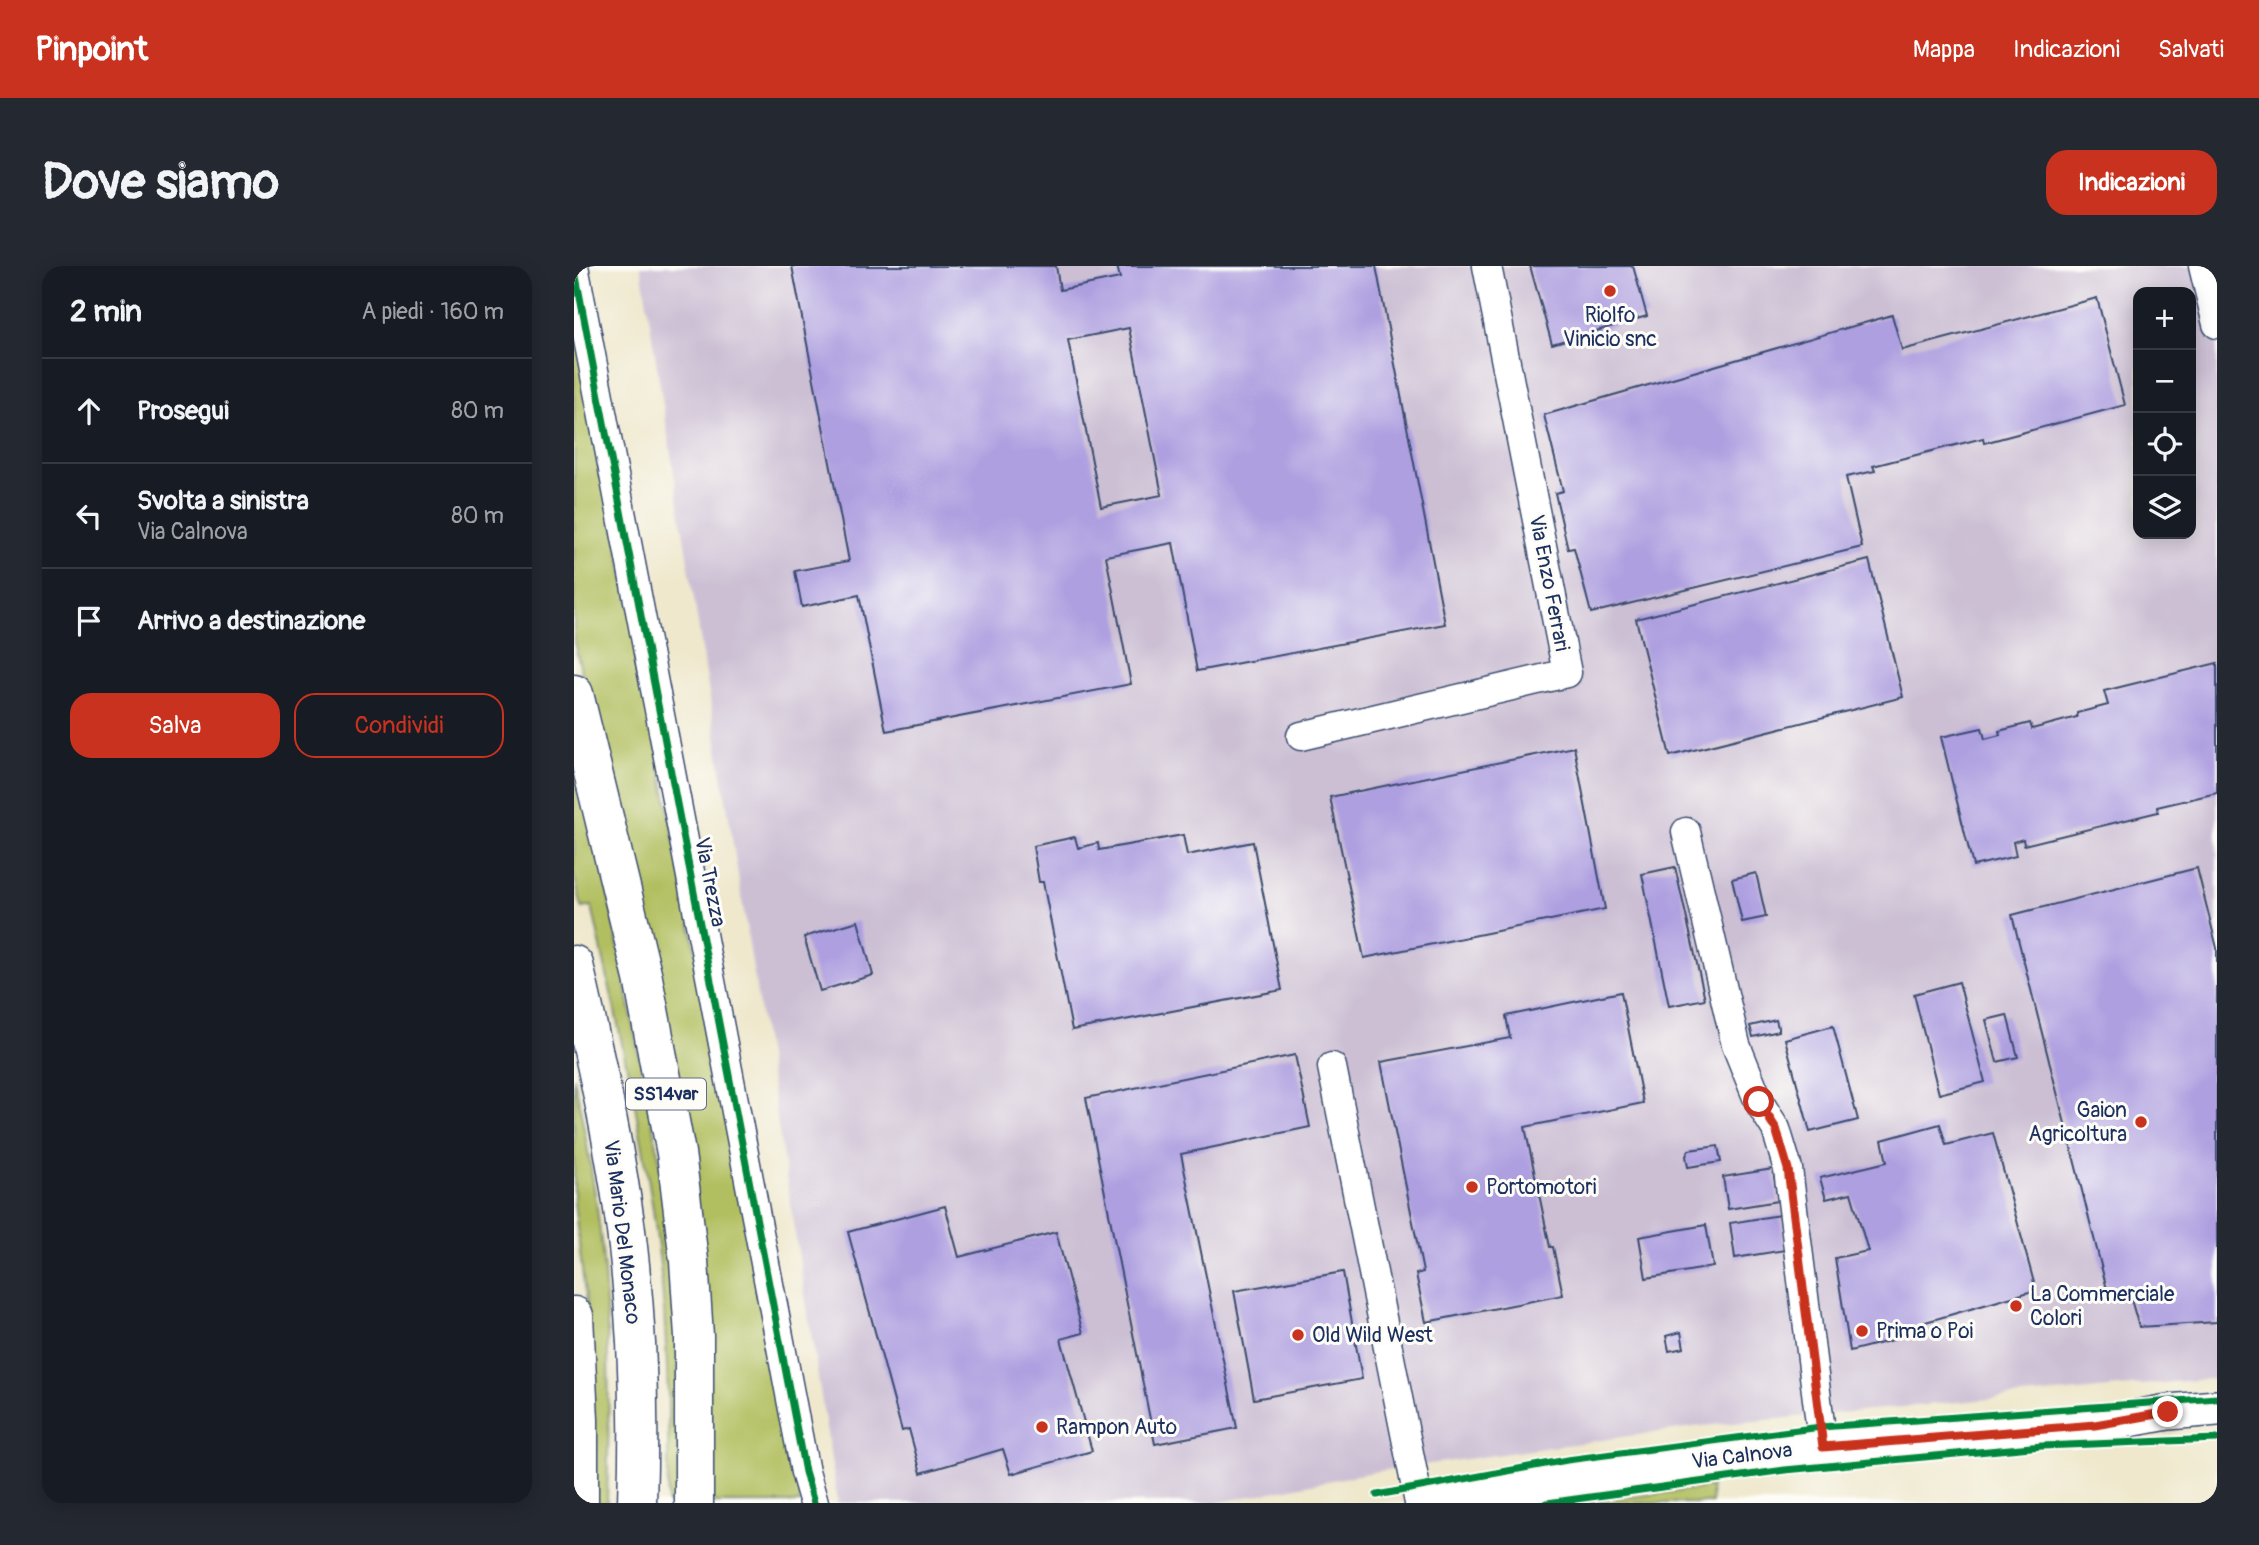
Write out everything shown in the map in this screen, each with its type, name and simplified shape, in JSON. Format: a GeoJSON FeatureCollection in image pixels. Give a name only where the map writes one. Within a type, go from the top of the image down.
{"type":"FeatureCollection","features":[{"type":"Feature","properties":{"kind":"highway","name":"SS14var"},"geometry":{"type":"LineString","coordinates":[[574,694],[643,978],[676,1153],[689,1261],[694,1336],[694,1503]]}},
{"type":"Feature","properties":{"kind":"highway","name":"Via Mario Del Monaco"},"geometry":{"type":"LineString","coordinates":[[574,965],[610,1132],[629,1249],[638,1414],[637,1503]]}},
{"type":"Feature","properties":{"kind":"highway"},"geometry":{"type":"LineString","coordinates":[[574,1316],[579,1420],[579,1503]]}},
{"type":"Feature","properties":{"kind":"main road","name":"Via Calnova"},"geometry":{"type":"LineString","coordinates":[[1434,1503],[1552,1482],[1698,1461],[1823,1447],[2095,1425],[2168,1412],[2217,1408]]}},
{"type":"Feature","properties":{"kind":"main road","name":"Via Calnova"},"geometry":{"type":"LineString","coordinates":[[2095,1425],[2167,1432],[2217,1429]]}},
{"type":"Feature","properties":{"kind":"street","name":"Via Trezza"},"geometry":{"type":"LineString","coordinates":[[574,266],[800,1445],[814,1503]]}},
{"type":"Feature","properties":{"kind":"street","name":"Via Enzo Ferrari"},"geometry":{"type":"LineString","coordinates":[[1301,736],[1567,673],[1487,266]]}},
{"type":"Feature","properties":{"kind":"street"},"geometry":{"type":"LineString","coordinates":[[2203,266],[2217,324]]}},
{"type":"Feature","properties":{"kind":"street"},"geometry":{"type":"LineString","coordinates":[[1686,832],[1736,1045],[1759,1102],[1776,1129],[1788,1169],[1823,1447]]}},
{"type":"Feature","properties":{"kind":"street"},"geometry":{"type":"LineString","coordinates":[[1332,1067],[1419,1503]]}},
{"type":"Feature","properties":{"kind":"shaded area"},"geometry":{"type":"Polygon","coordinates":[[[641,266],[2217,266],[2217,1378],[1701,1426],[1373,1472],[1216,1503],[838,1503],[641,266]]]}},
{"type":"Feature","properties":{"kind":"green space"},"geometry":{"type":"Polygon","coordinates":[[[574,314],[801,1503],[705,1503],[639,895],[574,642],[574,314]]]}},
{"type":"Feature","properties":{"kind":"green space"},"geometry":{"type":"Polygon","coordinates":[[[574,748],[598,843],[673,1230],[682,1503],[667,1503],[665,1332],[649,1182],[592,906],[582,908],[574,875],[574,748]]]}},
{"type":"Feature","properties":{"kind":"green space"},"geometry":{"type":"Polygon","coordinates":[[[574,1077],[592,1175],[604,1273],[608,1388],[607,1503],[591,1503],[586,1303],[574,1202],[574,1077]]]}},
{"type":"Feature","properties":{"kind":"green space"},"geometry":{"type":"Polygon","coordinates":[[[1711,1487],[1712,1503],[1583,1503],[1711,1487]]]}},
{"type":"Feature","properties":{"kind":"building"},"geometry":{"type":"Polygon","coordinates":[[[792,266],[1056,266],[1060,290],[1120,278],[1117,266],[1376,266],[1445,624],[1197,671],[1173,543],[1106,556],[1131,684],[886,731],[859,595],[802,607],[795,571],[849,561],[792,266]],[[1129,328],[1068,340],[1101,507],[1162,495],[1129,328]]]}},
{"type":"Feature","properties":{"kind":"building"},"geometry":{"type":"Polygon","coordinates":[[[1530,266],[1633,266],[1647,316],[1552,344],[1530,266]]]}},
{"type":"Feature","properties":{"kind":"building"},"geometry":{"type":"Polygon","coordinates":[[[2097,298],[2125,405],[1984,443],[1983,438],[1873,466],[1875,471],[1846,477],[1862,547],[1591,613],[1574,548],[1568,549],[1555,493],[1563,491],[1544,415],[1892,315],[1902,350],[2097,298]]]}},
{"type":"Feature","properties":{"kind":"building"},"geometry":{"type":"Polygon","coordinates":[[[1869,560],[1903,697],[1670,756],[1636,619],[1869,560]]]}},
{"type":"Feature","properties":{"kind":"building"},"geometry":{"type":"Polygon","coordinates":[[[2217,663],[2217,793],[2157,807],[2158,812],[2024,845],[2023,839],[2013,842],[2016,856],[1973,866],[1941,737],[1982,728],[1985,739],[2000,735],[1999,731],[2030,723],[2032,729],[2077,717],[2077,713],[2108,705],[2104,691],[2217,663]]]}},
{"type":"Feature","properties":{"kind":"building"},"geometry":{"type":"Polygon","coordinates":[[[1574,747],[1605,909],[1364,958],[1330,797],[1574,747]]]}},
{"type":"Feature","properties":{"kind":"building"},"geometry":{"type":"Polygon","coordinates":[[[1183,835],[1187,855],[1253,842],[1282,990],[1072,1030],[1043,882],[1039,882],[1033,846],[1075,837],[1078,848],[1098,843],[1099,850],[1183,835]]]}},
{"type":"Feature","properties":{"kind":"building"},"geometry":{"type":"Polygon","coordinates":[[[1675,867],[1705,999],[1669,1006],[1642,874],[1675,867]]]}},
{"type":"Feature","properties":{"kind":"building","name":"Gaion Agricoltura"},"geometry":{"type":"Polygon","coordinates":[[[2197,868],[2217,948],[2217,1322],[2139,1327],[2130,1296],[2110,1301],[2012,915],[2197,868]]]}},
{"type":"Feature","properties":{"kind":"building"},"geometry":{"type":"Polygon","coordinates":[[[1756,873],[1766,917],[1742,922],[1732,879],[1756,873]]]}},
{"type":"Feature","properties":{"kind":"building"},"geometry":{"type":"Polygon","coordinates":[[[858,921],[873,975],[820,991],[804,937],[858,921]]]}},
{"type":"Feature","properties":{"kind":"building"},"geometry":{"type":"Polygon","coordinates":[[[1959,982],[1985,1082],[1939,1094],[1914,994],[1959,982]]]}},
{"type":"Feature","properties":{"kind":"building","name":"Portomotori"},"geometry":{"type":"Polygon","coordinates":[[[1621,992],[1643,1103],[1525,1127],[1563,1295],[1426,1322],[1416,1274],[1423,1272],[1381,1062],[1510,1038],[1506,1016],[1621,992]]]}},
{"type":"Feature","properties":{"kind":"building"},"geometry":{"type":"Polygon","coordinates":[[[2007,1015],[2018,1057],[1997,1062],[1986,1020],[2007,1015]]]}},
{"type":"Feature","properties":{"kind":"building"},"geometry":{"type":"Polygon","coordinates":[[[1776,1020],[1779,1031],[1753,1037],[1750,1026],[1776,1020]]]}},
{"type":"Feature","properties":{"kind":"building"},"geometry":{"type":"Polygon","coordinates":[[[1833,1026],[1858,1120],[1810,1132],[1785,1039],[1833,1026]]]}},
{"type":"Feature","properties":{"kind":"building"},"geometry":{"type":"Polygon","coordinates":[[[1295,1055],[1310,1127],[1181,1154],[1237,1428],[1155,1444],[1086,1098],[1295,1055]]]}},
{"type":"Feature","properties":{"kind":"building"},"geometry":{"type":"Polygon","coordinates":[[[1940,1124],[1946,1145],[1993,1133],[2036,1290],[1891,1332],[1893,1340],[1850,1351],[1835,1258],[1868,1251],[1851,1193],[1826,1199],[1820,1178],[1887,1162],[1882,1140],[1940,1124]]]}},
{"type":"Feature","properties":{"kind":"building"},"geometry":{"type":"Polygon","coordinates":[[[1718,1146],[1721,1162],[1688,1167],[1686,1156],[1689,1150],[1718,1146]]]}},
{"type":"Feature","properties":{"kind":"building"},"geometry":{"type":"Polygon","coordinates":[[[1773,1169],[1778,1201],[1728,1209],[1723,1177],[1773,1169]]]}},
{"type":"Feature","properties":{"kind":"building"},"geometry":{"type":"Polygon","coordinates":[[[945,1206],[959,1257],[1056,1232],[1083,1333],[1061,1339],[1092,1451],[1011,1474],[1003,1449],[921,1473],[909,1429],[902,1431],[848,1232],[945,1206]]]}},
{"type":"Feature","properties":{"kind":"building"},"geometry":{"type":"Polygon","coordinates":[[[1780,1215],[1785,1250],[1735,1258],[1730,1223],[1780,1215]]]}},
{"type":"Feature","properties":{"kind":"building"},"geometry":{"type":"Polygon","coordinates":[[[1706,1225],[1713,1267],[1646,1278],[1639,1237],[1706,1225]]]}},
{"type":"Feature","properties":{"kind":"building","name":"Old Wild West"},"geometry":{"type":"Polygon","coordinates":[[[1343,1272],[1362,1379],[1254,1399],[1234,1291],[1343,1272]]]}},
{"type":"Feature","properties":{"kind":"building"},"geometry":{"type":"Polygon","coordinates":[[[1681,1332],[1684,1348],[1669,1351],[1666,1336],[1681,1332]]]}},
{"type":"Feature","properties":{"kind":"cycle path"},"geometry":{"type":"LineString","coordinates":[[574,266],[805,1472],[814,1503]]}},
{"type":"Feature","properties":{"kind":"cycle path"},"geometry":{"type":"LineString","coordinates":[[1377,1495],[1567,1460],[1821,1427],[2217,1398]]}},
{"type":"Feature","properties":{"kind":"cycle path"},"geometry":{"type":"LineString","coordinates":[[1547,1503],[1785,1470],[2042,1446],[2217,1439]]}},
{"type":"Feature","properties":{"kind":"place","name":"Riolfo Vinicio snc"},"geometry":{"type":"Point","coordinates":[1610,291]}},
{"type":"Feature","properties":{"kind":"place","name":"Gaion Agricoltura"},"geometry":{"type":"Point","coordinates":[2141,1122]}},
{"type":"Feature","properties":{"kind":"place","name":"Portomotori"},"geometry":{"type":"Point","coordinates":[1472,1187]}},
{"type":"Feature","properties":{"kind":"place","name":"La Commerciale Colori"},"geometry":{"type":"Point","coordinates":[2016,1306]}},
{"type":"Feature","properties":{"kind":"place","name":"Prima o Poi"},"geometry":{"type":"Point","coordinates":[1862,1331]}},
{"type":"Feature","properties":{"kind":"place","name":"Old Wild West"},"geometry":{"type":"Point","coordinates":[1298,1335]}},
{"type":"Feature","properties":{"kind":"place","name":"Rampon Auto"},"geometry":{"type":"Point","coordinates":[1042,1427]}},
{"type":"Feature","properties":{"kind":"route"},"geometry":{"type":"LineString","coordinates":[[1759,1102],[1776,1129],[1788,1169],[1823,1447],[2095,1425],[2168,1412]]}}]}
